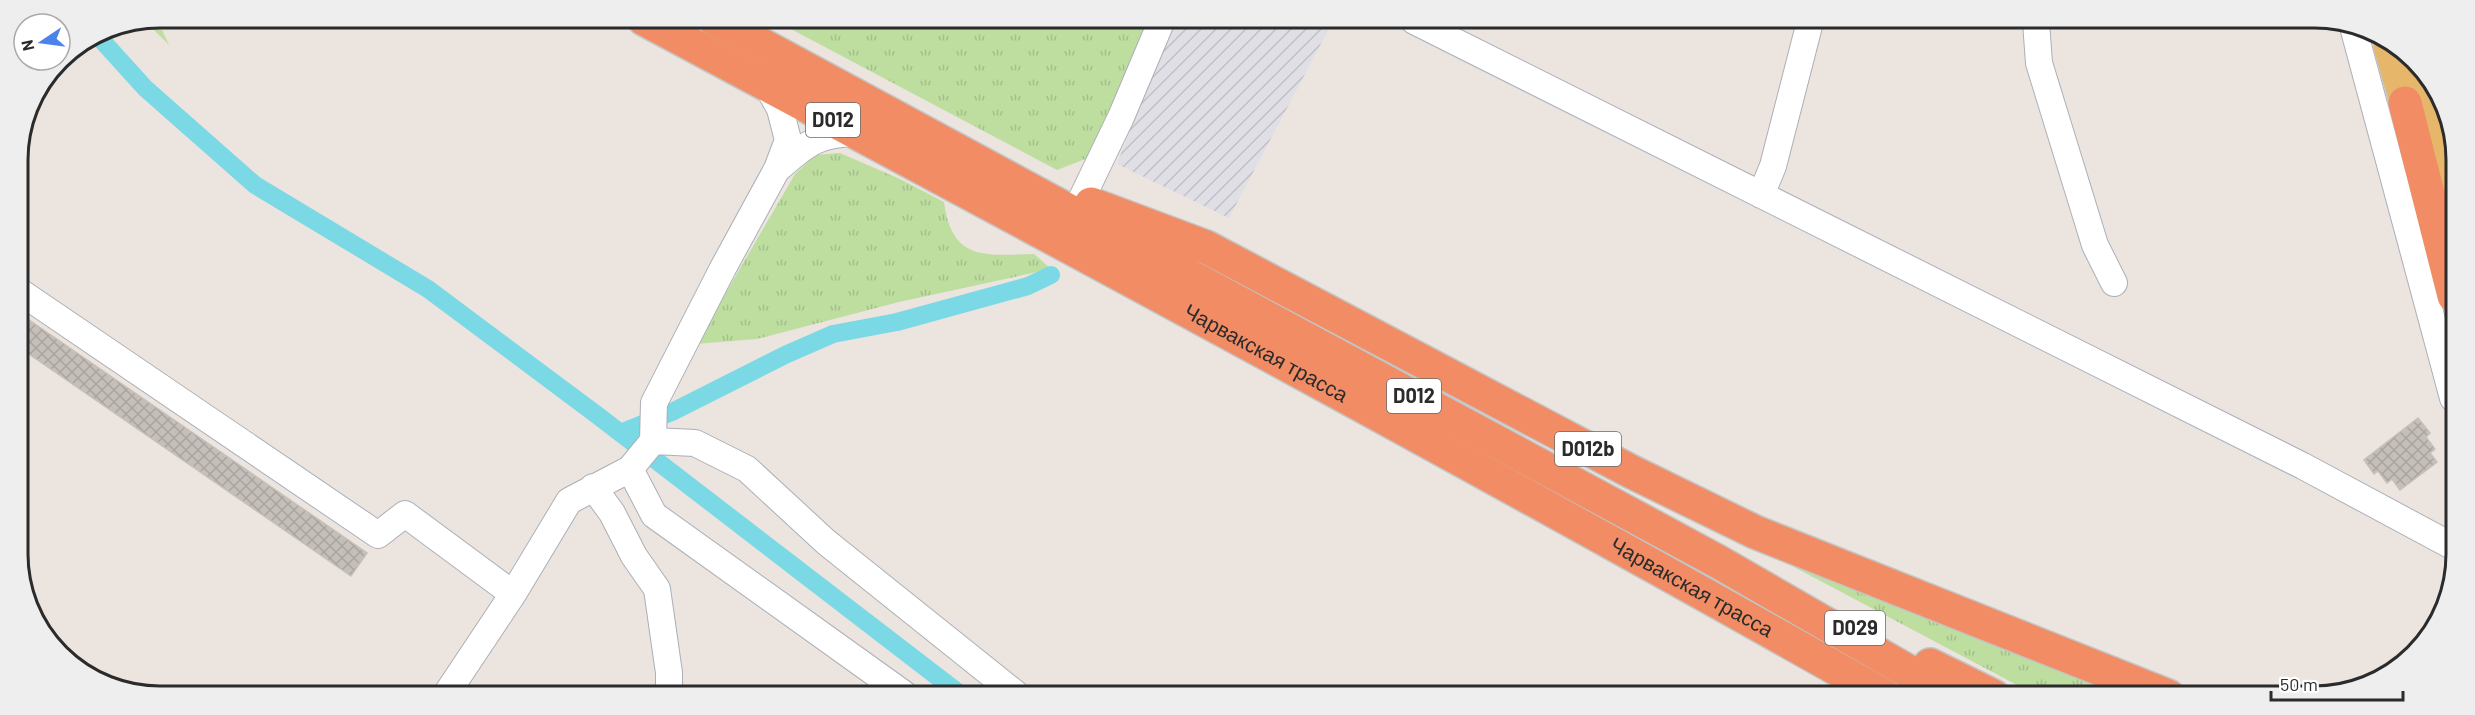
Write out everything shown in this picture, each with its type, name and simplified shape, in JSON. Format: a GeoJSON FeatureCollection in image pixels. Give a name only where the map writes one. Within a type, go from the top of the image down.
{"type":"FeatureCollection","features":[{"type":"Feature","properties":{"kind":"highway","name":"Чарвакская трасса"},"geometry":{"type":"LineString","coordinates":[[661,28],[1022,220],[1610,541],[1867,686]]}},
{"type":"Feature","properties":{"kind":"highway","name":"Чарвакская трасса"},"geometry":{"type":"LineString","coordinates":[[731,28],[1717,561],[1934,686]]}},
{"type":"Feature","properties":{"kind":"highway"},"geometry":{"type":"LineString","coordinates":[[2405,103],[2446,264]]}},
{"type":"Feature","properties":{"kind":"highway","name":"D012b"},"geometry":{"type":"LineString","coordinates":[[1018,182],[1081,200],[1206,247],[1630,471],[1755,532],[2143,686]]}},
{"type":"Feature","properties":{"kind":"highway","name":"D029"},"geometry":{"type":"LineString","coordinates":[[1717,561],[1973,686]]}},
{"type":"Feature","properties":{"kind":"main road"},"geometry":{"type":"LineString","coordinates":[[2392,54],[2405,103],[2446,217]]}},
{"type":"Feature","properties":{"kind":"main road"},"geometry":{"type":"LineString","coordinates":[[2426,90],[2446,158]]}},
{"type":"Feature","properties":{"kind":"street"},"geometry":{"type":"LineString","coordinates":[[1081,200],[1121,117],[1159,28]]}},
{"type":"Feature","properties":{"kind":"street"},"geometry":{"type":"LineString","coordinates":[[1428,28],[2303,466],[2446,543]]}},
{"type":"Feature","properties":{"kind":"street"},"geometry":{"type":"LineString","coordinates":[[1761,195],[1773,166],[1808,28]]}},
{"type":"Feature","properties":{"kind":"street"},"geometry":{"type":"LineString","coordinates":[[2037,28],[2040,63],[2095,245],[2114,283]]}},
{"type":"Feature","properties":{"kind":"street"},"geometry":{"type":"LineString","coordinates":[[2355,35],[2446,373]]}},
{"type":"Feature","properties":{"kind":"street"},"geometry":{"type":"LineString","coordinates":[[452,686],[513,594],[568,501],[630,469],[653,441],[654,403],[777,169],[788,140],[784,119],[769,89],[759,80]]}},
{"type":"Feature","properties":{"kind":"street"},"geometry":{"type":"LineString","coordinates":[[777,169],[805,145],[816,140],[837,133],[858,133]]}},
{"type":"Feature","properties":{"kind":"street"},"geometry":{"type":"LineString","coordinates":[[29,298],[378,536],[405,514],[513,594]]}},
{"type":"Feature","properties":{"kind":"street"},"geometry":{"type":"LineString","coordinates":[[653,441],[695,443],[747,469],[826,542],[1006,686]]}},
{"type":"Feature","properties":{"kind":"street"},"geometry":{"type":"LineString","coordinates":[[630,469],[654,515],[893,686]]}},
{"type":"Feature","properties":{"kind":"street"},"geometry":{"type":"LineString","coordinates":[[593,487],[612,513],[634,556],[657,589],[669,686]]}},
{"type":"Feature","properties":{"kind":"shaded area"},"geometry":{"type":"Polygon","coordinates":[[[1173,28],[1329,28],[1229,218],[1117,164],[1156,63],[1173,28]]]}},
{"type":"Feature","properties":{"kind":"green space"},"geometry":{"type":"Polygon","coordinates":[[[161,28],[169,45],[153,29],[161,28]]]}},
{"type":"Feature","properties":{"kind":"green space"},"geometry":{"type":"Polygon","coordinates":[[[789,28],[1151,28],[1093,156],[1057,170],[789,28]]]}},
{"type":"Feature","properties":{"kind":"green space"},"geometry":{"type":"Polygon","coordinates":[[[840,153],[900,179],[944,202],[948,222],[963,245],[986,254],[1034,254],[1051,269],[899,302],[757,339],[696,344],[795,174],[815,155],[840,153]]]}},
{"type":"Feature","properties":{"kind":"green space"},"geometry":{"type":"Polygon","coordinates":[[[1764,551],[2112,686],[2019,686],[1764,551]]]}},
{"type":"Feature","properties":{"kind":"building"},"geometry":{"type":"Polygon","coordinates":[[[29,320],[367,553],[351,576],[28,354],[29,320]]]}},
{"type":"Feature","properties":{"kind":"building"},"geometry":{"type":"Polygon","coordinates":[[[2418,418],[2430,433],[2426,437],[2435,449],[2430,453],[2437,462],[2400,490],[2392,479],[2387,483],[2378,471],[2374,474],[2364,460],[2418,418]]]}},
{"type":"Feature","properties":{"kind":"waterway"},"geometry":{"type":"LineString","coordinates":[[103,42],[145,88],[255,185],[428,289],[597,415],[950,686]]}},
{"type":"Feature","properties":{"kind":"waterway"},"geometry":{"type":"LineString","coordinates":[[620,433],[672,412],[785,355],[833,334],[897,322],[1028,286],[1051,275]]}}]}
